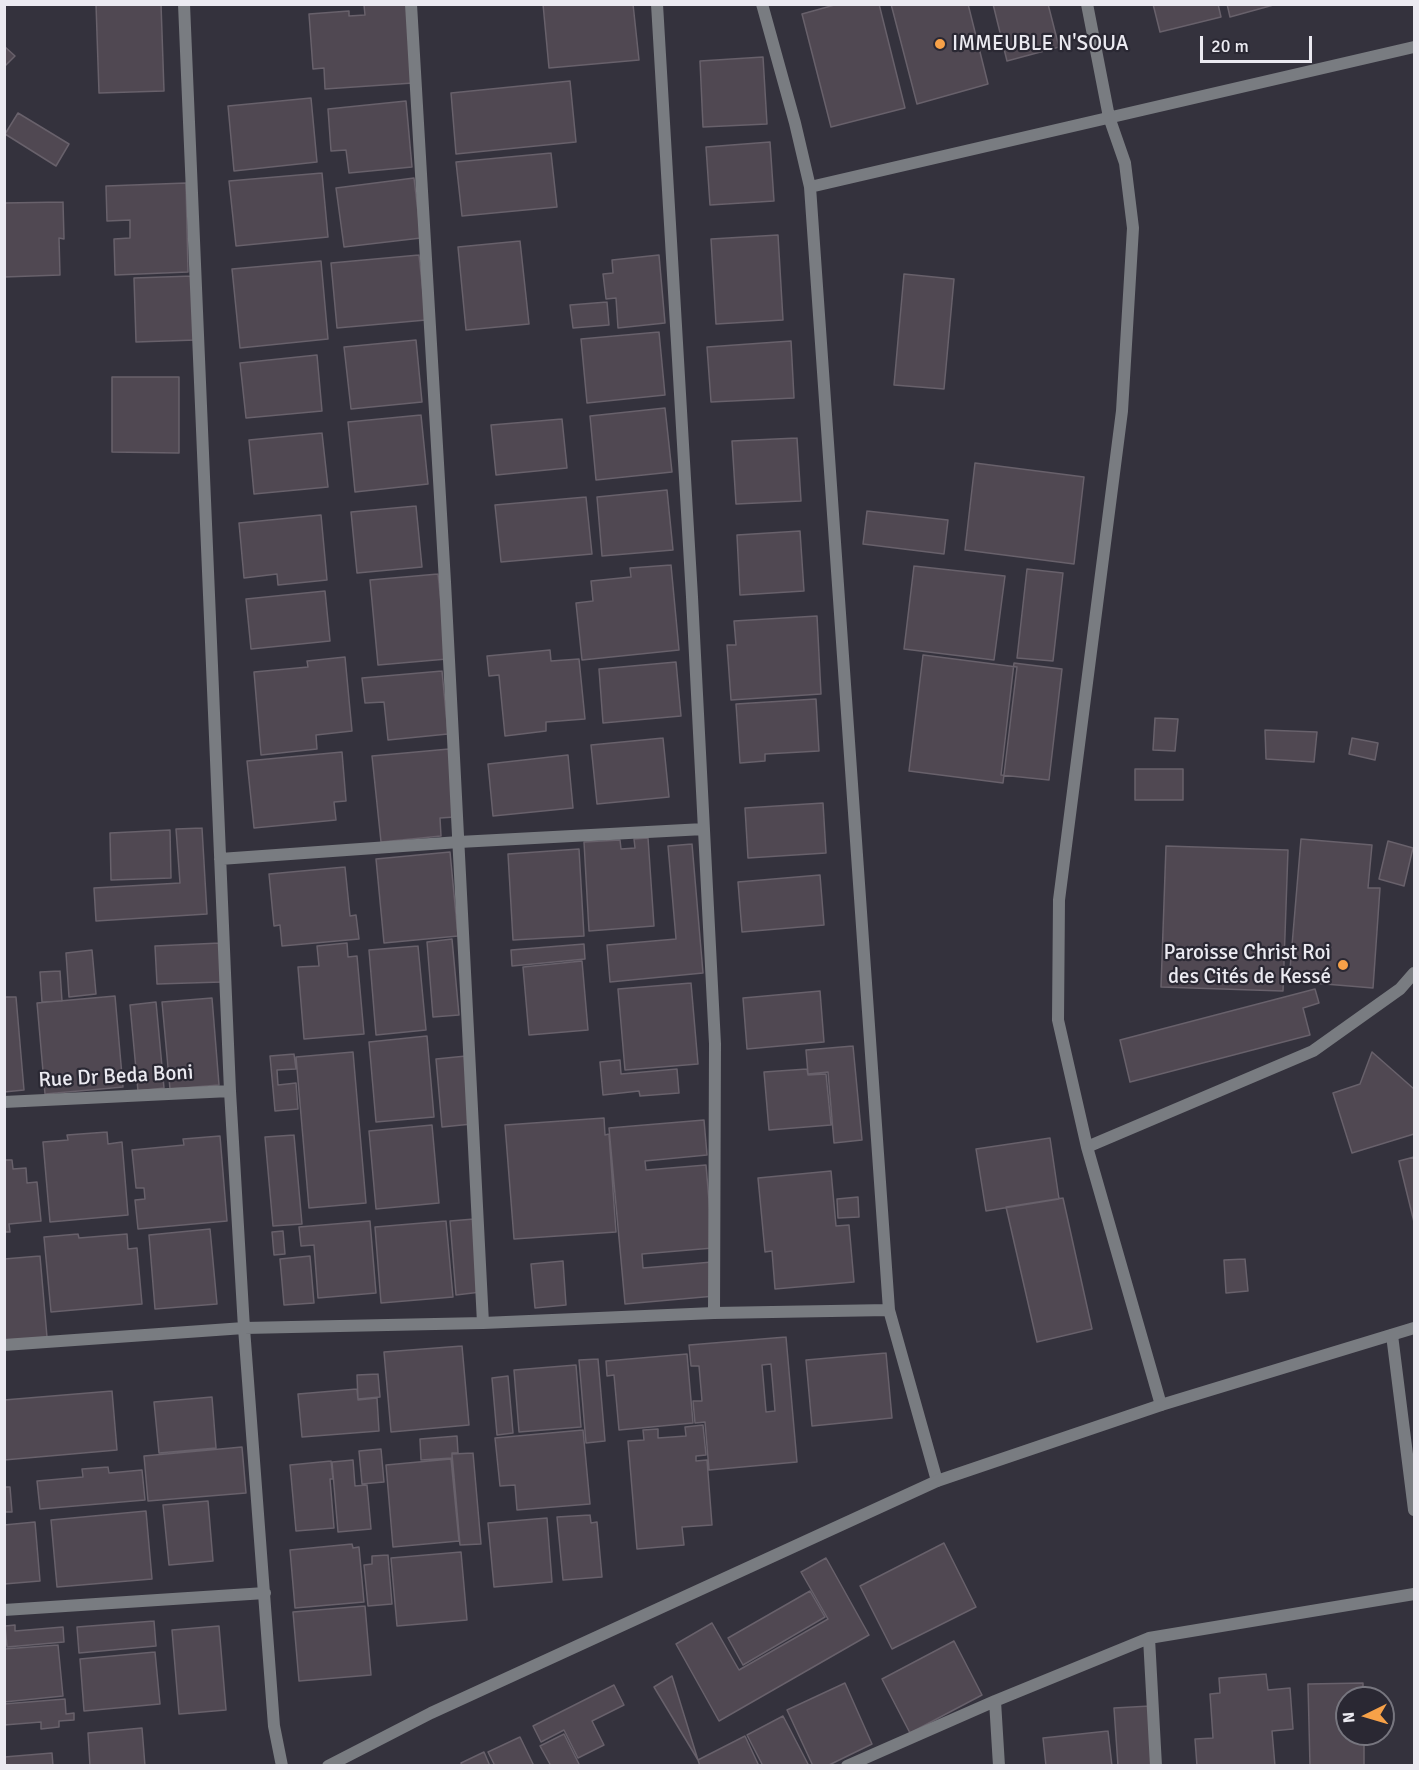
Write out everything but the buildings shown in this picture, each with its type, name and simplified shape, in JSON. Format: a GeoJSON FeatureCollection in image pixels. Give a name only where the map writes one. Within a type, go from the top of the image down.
{"type":"FeatureCollection","features":[{"type":"Feature","properties":{"kind":"street"},"geometry":{"type":"LineString","coordinates":[[184,4],[230,1091],[244,1328],[274,1726],[282,1766]]}},
{"type":"Feature","properties":{"kind":"street"},"geometry":{"type":"LineString","coordinates":[[411,4],[459,842],[483,1323]]}},
{"type":"Feature","properties":{"kind":"street"},"geometry":{"type":"LineString","coordinates":[[657,4],[715,1044],[714,1313]]}},
{"type":"Feature","properties":{"kind":"street"},"geometry":{"type":"LineString","coordinates":[[762,4],[810,187],[889,1310],[937,1480]]}},
{"type":"Feature","properties":{"kind":"street"},"geometry":{"type":"LineString","coordinates":[[1087,4],[1109,117],[1125,163],[1133,228],[1122,411],[1059,900],[1058,1020],[1087,1147],[1161,1405]]}},
{"type":"Feature","properties":{"kind":"street"},"geometry":{"type":"LineString","coordinates":[[810,187],[1414,47]]}},
{"type":"Feature","properties":{"kind":"street"},"geometry":{"type":"LineString","coordinates":[[220,859],[459,842],[704,830]]}},
{"type":"Feature","properties":{"kind":"street"},"geometry":{"type":"LineString","coordinates":[[1087,1147],[1312,1051],[1400,989],[1414,973]]}},
{"type":"Feature","properties":{"kind":"street","name":"Rue Dr Beda Boni"},"geometry":{"type":"LineString","coordinates":[[4,1102],[230,1091]]}},
{"type":"Feature","properties":{"kind":"street"},"geometry":{"type":"LineString","coordinates":[[4,1345],[244,1328],[483,1323],[714,1313],[889,1310]]}},
{"type":"Feature","properties":{"kind":"street"},"geometry":{"type":"LineString","coordinates":[[328,1766],[431,1713],[937,1480],[1161,1405],[1414,1328]]}},
{"type":"Feature","properties":{"kind":"street"},"geometry":{"type":"LineString","coordinates":[[1392,1335],[1414,1510]]}},
{"type":"Feature","properties":{"kind":"street"},"geometry":{"type":"LineString","coordinates":[[4,1610],[265,1593]]}},
{"type":"Feature","properties":{"kind":"street"},"geometry":{"type":"LineString","coordinates":[[847,1766],[995,1701],[1149,1638],[1414,1594]]}},
{"type":"Feature","properties":{"kind":"street"},"geometry":{"type":"LineString","coordinates":[[1149,1638],[1156,1766]]}},
{"type":"Feature","properties":{"kind":"street"},"geometry":{"type":"LineString","coordinates":[[995,1701],[999,1766]]}},
{"type":"Feature","properties":{"kind":"place","name":"IMMEUBLE N'SOUA"},"geometry":{"type":"Point","coordinates":[940,44]}},
{"type":"Feature","properties":{"kind":"place","name":"Paroisse Christ Roi des Cités de Kessé"},"geometry":{"type":"Point","coordinates":[1343,965]}}]}
